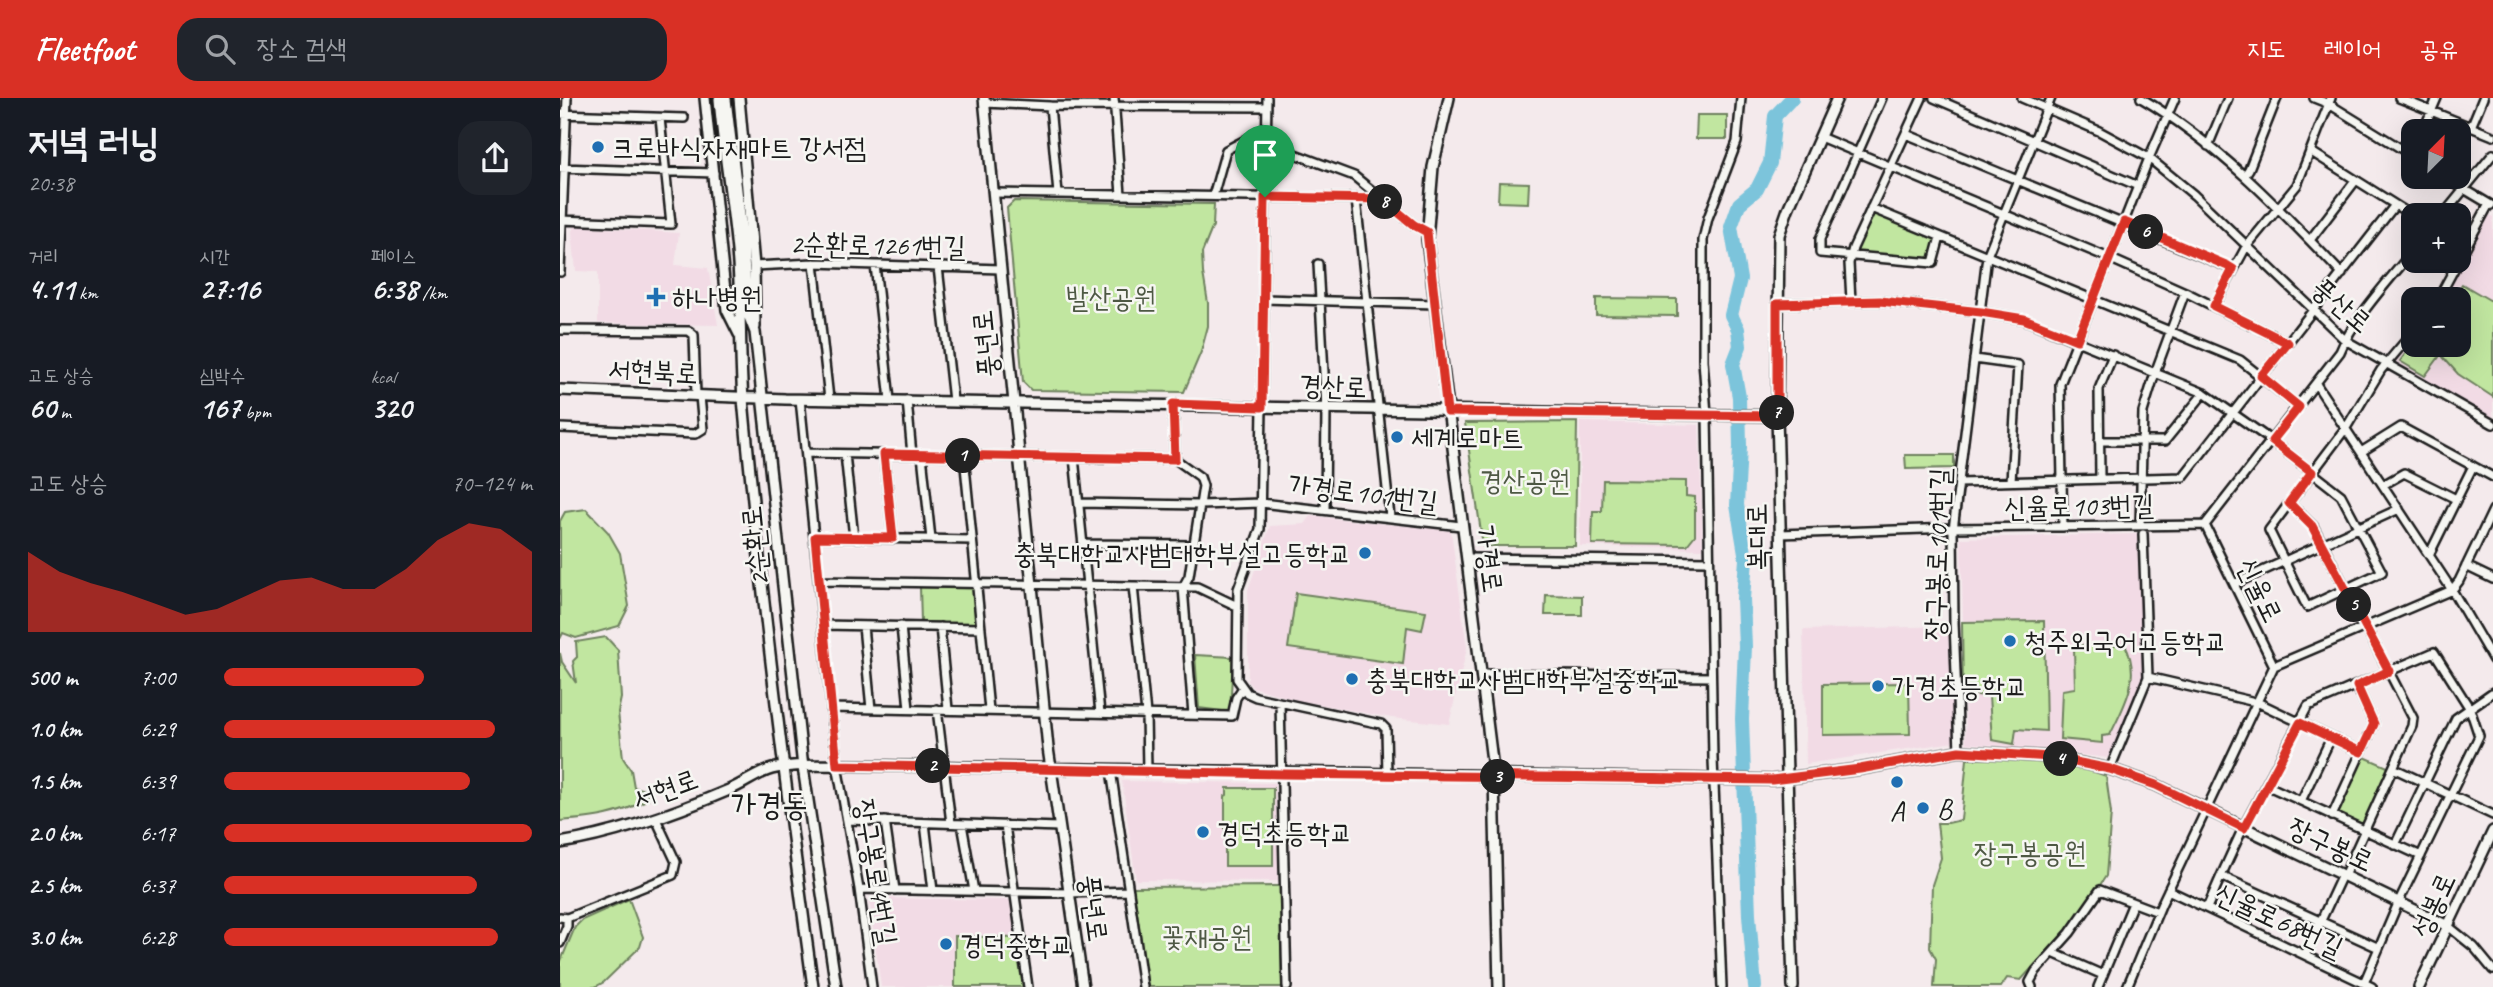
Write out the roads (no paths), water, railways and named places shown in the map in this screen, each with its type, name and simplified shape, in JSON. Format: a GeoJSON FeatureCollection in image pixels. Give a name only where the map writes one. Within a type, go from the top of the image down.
{"type":"FeatureCollection","features":[{"type":"Feature","properties":{"kind":"street"},"geometry":{"type":"LineString","coordinates":[[560,272],[563,114],[567,98]]}},
{"type":"Feature","properties":{"kind":"street"},"geometry":{"type":"LineString","coordinates":[[705,98],[727,310],[740,335]]}},
{"type":"Feature","properties":{"kind":"street"},"geometry":{"type":"LineString","coordinates":[[738,98],[754,266],[755,332]]}},
{"type":"Feature","properties":{"kind":"street","name":"가경로"},"geometry":{"type":"LineString","coordinates":[[1449,98],[1433,167],[1427,232],[1493,777],[1499,987]]}},
{"type":"Feature","properties":{"kind":"street"},"geometry":{"type":"LineString","coordinates":[[1722,987],[1708,561],[1709,415],[1703,360],[1703,240],[1708,218],[1737,142],[1741,98]]}},
{"type":"Feature","properties":{"kind":"street","name":"복대로"},"geometry":{"type":"LineString","coordinates":[[1793,987],[1785,780],[1777,416],[1779,235],[1837,98]]}},
{"type":"Feature","properties":{"kind":"street"},"geometry":{"type":"LineString","coordinates":[[1882,98],[1819,239],[1820,253],[1933,263],[1940,237]]}},
{"type":"Feature","properties":{"kind":"street"},"geometry":{"type":"LineString","coordinates":[[1851,301],[1850,256],[1922,98]]}},
{"type":"Feature","properties":{"kind":"street"},"geometry":{"type":"LineString","coordinates":[[1934,98],[2138,186]]}},
{"type":"Feature","properties":{"kind":"street","name":"풍산로"},"geometry":{"type":"LineString","coordinates":[[2022,98],[2099,131],[2149,158],[2194,195],[2345,340],[2493,424]]}},
{"type":"Feature","properties":{"kind":"street","name":"장구봉로101번길"},"geometry":{"type":"LineString","coordinates":[[1959,751],[1953,528],[1987,256],[2052,98]]}},
{"type":"Feature","properties":{"kind":"street"},"geometry":{"type":"LineString","coordinates":[[2141,98],[2169,114],[2245,175],[2342,274]]}},
{"type":"Feature","properties":{"kind":"street"},"geometry":{"type":"LineString","coordinates":[[2063,527],[2060,384],[2175,98]]}},
{"type":"Feature","properties":{"kind":"street"},"geometry":{"type":"LineString","coordinates":[[2208,146],[2228,98]]}},
{"type":"Feature","properties":{"kind":"street"},"geometry":{"type":"LineString","coordinates":[[2245,175],[2277,98]]}},
{"type":"Feature","properties":{"kind":"street"},"geometry":{"type":"LineString","coordinates":[[2314,98],[2330,101],[2401,147]]}},
{"type":"Feature","properties":{"kind":"street"},"geometry":{"type":"LineString","coordinates":[[2399,98],[2450,119]]}},
{"type":"Feature","properties":{"kind":"street"},"geometry":{"type":"LineString","coordinates":[[2428,119],[2437,98]]}},
{"type":"Feature","properties":{"kind":"street"},"geometry":{"type":"LineString","coordinates":[[2483,98],[2471,127],[2493,136]]}},
{"type":"Feature","properties":{"kind":"street","name":"2순환로"},"geometry":{"type":"LineString","coordinates":[[719,99],[736,241],[743,398],[783,768],[813,987]]}},
{"type":"Feature","properties":{"kind":"street","name":"2순환로"},"geometry":{"type":"LineString","coordinates":[[726,99],[743,240],[747,312],[755,332],[803,767],[836,987]]}},
{"type":"Feature","properties":{"kind":"street"},"geometry":{"type":"LineString","coordinates":[[985,101],[1050,106],[1114,102],[1267,102],[1260,529],[1238,589],[1237,679],[1242,689],[1256,697],[1381,724],[1386,729],[1388,775]]}},
{"type":"Feature","properties":{"kind":"street","name":"풍년로"},"geometry":{"type":"LineString","coordinates":[[985,101],[1051,769],[1083,987]]}},
{"type":"Feature","properties":{"kind":"street"},"geometry":{"type":"LineString","coordinates":[[2214,306],[2246,247],[2294,190],[2330,101]]}},
{"type":"Feature","properties":{"kind":"street"},"geometry":{"type":"LineString","coordinates":[[1114,102],[1121,195]]}},
{"type":"Feature","properties":{"kind":"street"},"geometry":{"type":"LineString","coordinates":[[1050,106],[1058,194]]}},
{"type":"Feature","properties":{"kind":"street"},"geometry":{"type":"LineString","coordinates":[[563,114],[684,118]]}},
{"type":"Feature","properties":{"kind":"street"},"geometry":{"type":"LineString","coordinates":[[561,220],[671,224],[660,118]]}},
{"type":"Feature","properties":{"kind":"street"},"geometry":{"type":"LineString","coordinates":[[1906,134],[2233,269]]}},
{"type":"Feature","properties":{"kind":"street"},"geometry":{"type":"LineString","coordinates":[[1820,137],[2109,258],[2288,343]]}},
{"type":"Feature","properties":{"kind":"street"},"geometry":{"type":"LineString","coordinates":[[1213,197],[1226,150],[1252,138],[1354,176],[1414,225],[1427,232]]}},
{"type":"Feature","properties":{"kind":"street"},"geometry":{"type":"LineString","coordinates":[[2310,151],[2401,209]]}},
{"type":"Feature","properties":{"kind":"street"},"geometry":{"type":"LineString","coordinates":[[2453,203],[2493,154]]}},
{"type":"Feature","properties":{"kind":"street"},"geometry":{"type":"LineString","coordinates":[[563,168],[714,173]]}},
{"type":"Feature","properties":{"kind":"street"},"geometry":{"type":"LineString","coordinates":[[2310,240],[2356,180]]}},
{"type":"Feature","properties":{"kind":"street"},"geometry":{"type":"LineString","coordinates":[[2445,287],[2491,205],[2464,190]]}},
{"type":"Feature","properties":{"kind":"street"},"geometry":{"type":"LineString","coordinates":[[994,193],[1382,199]]}},
{"type":"Feature","properties":{"kind":"street"},"geometry":{"type":"LineString","coordinates":[[1356,199],[1390,517]]}},
{"type":"Feature","properties":{"kind":"street"},"geometry":{"type":"LineString","coordinates":[[1959,483],[2183,477],[2395,205]]}},
{"type":"Feature","properties":{"kind":"street"},"geometry":{"type":"LineString","coordinates":[[1871,208],[2240,360],[2299,407]]}},
{"type":"Feature","properties":{"kind":"street"},"geometry":{"type":"LineString","coordinates":[[814,262],[829,400]]}},
{"type":"Feature","properties":{"kind":"street","name":"2순환로1261번길"},"geometry":{"type":"LineString","coordinates":[[754,266],[814,262],[1001,268]]}},
{"type":"Feature","properties":{"kind":"street"},"geometry":{"type":"LineString","coordinates":[[1318,264],[1326,409],[1325,510]]}},
{"type":"Feature","properties":{"kind":"street"},"geometry":{"type":"LineString","coordinates":[[875,265],[890,400]]}},
{"type":"Feature","properties":{"kind":"street"},"geometry":{"type":"LineString","coordinates":[[2204,525],[2299,407],[2401,265]]}},
{"type":"Feature","properties":{"kind":"street"},"geometry":{"type":"LineString","coordinates":[[938,267],[953,401]]}},
{"type":"Feature","properties":{"kind":"street"},"geometry":{"type":"LineString","coordinates":[[2140,525],[2143,412],[2185,292]]}},
{"type":"Feature","properties":{"kind":"street"},"geometry":{"type":"LineString","coordinates":[[1264,299],[1435,304]]}},
{"type":"Feature","properties":{"kind":"street"},"geometry":{"type":"LineString","coordinates":[[1777,304],[1880,301],[2024,319],[2204,393],[2272,441],[2312,472],[2341,495],[2382,572],[2307,607],[2269,530],[2312,472],[2346,428],[2386,363],[2401,346]]}},
{"type":"Feature","properties":{"kind":"street"},"geometry":{"type":"LineString","coordinates":[[560,330],[689,331],[694,335],[703,429],[695,434],[560,428]]}},
{"type":"Feature","properties":{"kind":"street"},"geometry":{"type":"LineString","coordinates":[[2100,479],[2099,389],[2113,355]]}},
{"type":"Feature","properties":{"kind":"street"},"geometry":{"type":"LineString","coordinates":[[1974,359],[2018,365],[2011,481]]}},
{"type":"Feature","properties":{"kind":"street"},"geometry":{"type":"LineString","coordinates":[[2316,384],[2452,590],[2493,660]]}},
{"type":"Feature","properties":{"kind":"street","name":"서현북로"},"geometry":{"type":"LineString","coordinates":[[560,390],[743,398]]}},
{"type":"Feature","properties":{"kind":"street"},"geometry":{"type":"LineString","coordinates":[[2099,441],[2165,441],[2204,393]]}},
{"type":"Feature","properties":{"kind":"street","name":"경산로"},"geometry":{"type":"LineString","coordinates":[[743,398],[1777,416]]}},
{"type":"Feature","properties":{"kind":"street","name":"장구봉로4번길"},"geometry":{"type":"LineString","coordinates":[[800,399],[837,765],[859,890],[872,987]]}},
{"type":"Feature","properties":{"kind":"street"},"geometry":{"type":"LineString","coordinates":[[907,400],[912,455]]}},
{"type":"Feature","properties":{"kind":"street"},"geometry":{"type":"LineString","coordinates":[[1173,404],[1175,459]]}},
{"type":"Feature","properties":{"kind":"street"},"geometry":{"type":"LineString","coordinates":[[2361,452],[2401,427],[2493,477]]}},
{"type":"Feature","properties":{"kind":"street"},"geometry":{"type":"LineString","coordinates":[[806,453],[1175,459],[1203,481],[1189,576],[1183,587],[1193,715]]}},
{"type":"Feature","properties":{"kind":"street"},"geometry":{"type":"LineString","coordinates":[[845,454],[854,538]]}},
{"type":"Feature","properties":{"kind":"street"},"geometry":{"type":"LineString","coordinates":[[884,454],[893,538]]}},
{"type":"Feature","properties":{"kind":"street"},"geometry":{"type":"LineString","coordinates":[[922,455],[931,539]]}},
{"type":"Feature","properties":{"kind":"street"},"geometry":{"type":"LineString","coordinates":[[964,456],[989,710]]}},
{"type":"Feature","properties":{"kind":"street"},"geometry":{"type":"LineString","coordinates":[[1074,457],[1100,713]]}},
{"type":"Feature","properties":{"kind":"street"},"geometry":{"type":"LineString","coordinates":[[2429,555],[2473,466]]}},
{"type":"Feature","properties":{"kind":"street"},"geometry":{"type":"LineString","coordinates":[[2383,485],[2404,473],[2456,499]]}},
{"type":"Feature","properties":{"kind":"street","name":"가경로101번길"},"geometry":{"type":"LineString","coordinates":[[1079,503],[1261,503],[1461,526]]}},
{"type":"Feature","properties":{"kind":"street"},"geometry":{"type":"LineString","coordinates":[[2289,503],[2312,526],[2413,718],[2393,768],[2305,955]]}},
{"type":"Feature","properties":{"kind":"street"},"geometry":{"type":"LineString","coordinates":[[2234,584],[2399,509]]}},
{"type":"Feature","properties":{"kind":"street"},"geometry":{"type":"LineString","coordinates":[[2274,666],[2452,590],[2493,510]]}},
{"type":"Feature","properties":{"kind":"street","name":"신율로103번길"},"geometry":{"type":"LineString","coordinates":[[1780,534],[1953,528],[2204,525]]}},
{"type":"Feature","properties":{"kind":"street","name":"신율로"},"geometry":{"type":"LineString","coordinates":[[2127,987],[2158,912],[2254,702],[2274,666],[2204,525]]}},
{"type":"Feature","properties":{"kind":"street"},"geometry":{"type":"LineString","coordinates":[[2110,769],[2148,677],[2143,534]]}},
{"type":"Feature","properties":{"kind":"street"},"geometry":{"type":"LineString","coordinates":[[815,537],[972,540]]}},
{"type":"Feature","properties":{"kind":"street"},"geometry":{"type":"LineString","coordinates":[[1084,544],[1194,545]]}},
{"type":"Feature","properties":{"kind":"street"},"geometry":{"type":"LineString","coordinates":[[1467,558],[1708,561]]}},
{"type":"Feature","properties":{"kind":"street"},"geometry":{"type":"LineString","coordinates":[[2466,566],[2493,579]]}},
{"type":"Feature","properties":{"kind":"street"},"geometry":{"type":"LineString","coordinates":[[819,581],[1197,587],[1237,606]]}},
{"type":"Feature","properties":{"kind":"street"},"geometry":{"type":"LineString","coordinates":[[1133,586],[1146,714],[1147,771]]}},
{"type":"Feature","properties":{"kind":"street"},"geometry":{"type":"LineString","coordinates":[[823,625],[981,628]]}},
{"type":"Feature","properties":{"kind":"street"},"geometry":{"type":"LineString","coordinates":[[863,626],[871,709]]}},
{"type":"Feature","properties":{"kind":"street"},"geometry":{"type":"LineString","coordinates":[[901,626],[909,709]]}},
{"type":"Feature","properties":{"kind":"street"},"geometry":{"type":"LineString","coordinates":[[940,627],[948,709]]}},
{"type":"Feature","properties":{"kind":"street"},"geometry":{"type":"LineString","coordinates":[[2207,908],[2244,828],[2308,706],[2434,652],[2470,709],[2479,736],[2399,901],[2364,983]]}},
{"type":"Feature","properties":{"kind":"street"},"geometry":{"type":"LineString","coordinates":[[1481,674],[1711,677]]}},
{"type":"Feature","properties":{"kind":"street"},"geometry":{"type":"LineString","coordinates":[[2148,677],[2254,702],[2361,752]]}},
{"type":"Feature","properties":{"kind":"street"},"geometry":{"type":"LineString","coordinates":[[2332,816],[2374,724],[2357,686]]}},
{"type":"Feature","properties":{"kind":"street"},"geometry":{"type":"LineString","coordinates":[[831,708],[1232,716],[1236,698],[1242,689]]}},
{"type":"Feature","properties":{"kind":"street"},"geometry":{"type":"LineString","coordinates":[[2395,845],[2456,718],[2493,692]]}},
{"type":"Feature","properties":{"kind":"street"},"geometry":{"type":"LineString","coordinates":[[1280,703],[1287,987]]}},
{"type":"Feature","properties":{"kind":"street"},"geometry":{"type":"LineString","coordinates":[[937,709],[942,767],[951,823]]}},
{"type":"Feature","properties":{"kind":"street"},"geometry":{"type":"LineString","coordinates":[[2301,801],[2331,738]]}},
{"type":"Feature","properties":{"kind":"street","name":"장구봉로"},"geometry":{"type":"LineString","coordinates":[[1715,781],[1785,780],[1959,751],[2050,757],[2110,769],[2156,785],[2448,926]]}},
{"type":"Feature","properties":{"kind":"street"},"geometry":{"type":"LineString","coordinates":[[783,768],[837,765],[1715,781]]}},
{"type":"Feature","properties":{"kind":"street","name":"서현로"},"geometry":{"type":"LineString","coordinates":[[560,843],[585,839],[656,818],[732,789],[772,769],[783,768]]}},
{"type":"Feature","properties":{"kind":"street"},"geometry":{"type":"LineString","coordinates":[[2393,768],[2493,815]]}},
{"type":"Feature","properties":{"kind":"street"},"geometry":{"type":"LineString","coordinates":[[1111,770],[1143,987]]}},
{"type":"Feature","properties":{"kind":"street"},"geometry":{"type":"LineString","coordinates":[[2266,785],[2421,856]]}},
{"type":"Feature","properties":{"kind":"street"},"geometry":{"type":"LineString","coordinates":[[560,943],[567,926],[564,918],[673,875],[676,862],[656,818]]}},
{"type":"Feature","properties":{"kind":"street"},"geometry":{"type":"LineString","coordinates":[[847,820],[1059,827]]}},
{"type":"Feature","properties":{"kind":"street"},"geometry":{"type":"LineString","coordinates":[[885,821],[895,890]]}},
{"type":"Feature","properties":{"kind":"street"},"geometry":{"type":"LineString","coordinates":[[925,822],[933,891]]}},
{"type":"Feature","properties":{"kind":"street"},"geometry":{"type":"LineString","coordinates":[[961,824],[974,891]]}},
{"type":"Feature","properties":{"kind":"street"},"geometry":{"type":"LineString","coordinates":[[1005,825],[1028,987]]}},
{"type":"Feature","properties":{"kind":"street","name":"성봉로"},"geometry":{"type":"LineString","coordinates":[[2419,987],[2491,845],[2493,831]]}},
{"type":"Feature","properties":{"kind":"street"},"geometry":{"type":"LineString","coordinates":[[2221,876],[2379,948]]}},
{"type":"Feature","properties":{"kind":"street"},"geometry":{"type":"LineString","coordinates":[[859,890],[1069,893],[1129,891]]}},
{"type":"Feature","properties":{"kind":"street"},"geometry":{"type":"LineString","coordinates":[[2032,987],[2030,982],[2036,971],[2053,953],[2100,890],[2158,912]]}},
{"type":"Feature","properties":{"kind":"street","name":"신율로68번길"},"geometry":{"type":"LineString","coordinates":[[2168,890],[2372,987]]}},
{"type":"Feature","properties":{"kind":"street"},"geometry":{"type":"LineString","coordinates":[[2098,987],[2133,903]]}},
{"type":"Feature","properties":{"kind":"street"},"geometry":{"type":"LineString","coordinates":[[2448,926],[2474,947],[2493,970]]}},
{"type":"Feature","properties":{"kind":"street"},"geometry":{"type":"LineString","coordinates":[[2053,953],[2103,975]]}},
{"type":"Feature","properties":{"kind":"waterway"},"geometry":{"type":"LineString","coordinates":[[1755,987],[1749,915],[1742,719],[1746,559],[1737,505],[1739,397],[1733,364],[1740,346],[1738,329],[1731,315],[1740,279],[1731,227],[1739,204],[1757,189],[1770,163],[1775,116],[1792,98]]}},
{"type":"Feature","properties":{"kind":"place","name":"크로바식자재마트 강서점"},"geometry":{"type":"Point","coordinates":[598,147]}},
{"type":"Feature","properties":{"kind":"place","name":"하나병원"},"geometry":{"type":"Point","coordinates":[656,297]}},
{"type":"Feature","properties":{"kind":"place","name":"세계로마트"},"geometry":{"type":"Point","coordinates":[1397,437]}},
{"type":"Feature","properties":{"kind":"place","name":"충북대학교사범대학부설고등학교"},"geometry":{"type":"Point","coordinates":[1365,553]}},
{"type":"Feature","properties":{"kind":"place","name":"청주외국어고등학교"},"geometry":{"type":"Point","coordinates":[2010,641]}},
{"type":"Feature","properties":{"kind":"place","name":"충북대학교사범대학부설중학교"},"geometry":{"type":"Point","coordinates":[1352,679]}},
{"type":"Feature","properties":{"kind":"place","name":"가경초등학교"},"geometry":{"type":"Point","coordinates":[1878,686]}},
{"type":"Feature","properties":{"kind":"place","name":"A"},"geometry":{"type":"Point","coordinates":[1897,782]}},
{"type":"Feature","properties":{"kind":"place","name":"B"},"geometry":{"type":"Point","coordinates":[1923,808]}},
{"type":"Feature","properties":{"kind":"place","name":"경덕초등학교"},"geometry":{"type":"Point","coordinates":[1203,832]}},
{"type":"Feature","properties":{"kind":"place","name":"경덕중학교"},"geometry":{"type":"Point","coordinates":[946,944]}},
{"type":"Feature","properties":{"kind":"district","name":"가경동"},"geometry":{"type":"Point","coordinates":[769,804]}},
{"type":"Feature","properties":{"kind":"park label","name":"발산공원"},"geometry":{"type":"Point","coordinates":[1111,297]}},
{"type":"Feature","properties":{"kind":"park label","name":"경산공원"},"geometry":{"type":"Point","coordinates":[1525,480]}},
{"type":"Feature","properties":{"kind":"park label","name":"장구봉공원"},"geometry":{"type":"Point","coordinates":[2030,852]}},
{"type":"Feature","properties":{"kind":"park label","name":"꽃재공원"},"geometry":{"type":"Point","coordinates":[1207,936]}}]}
